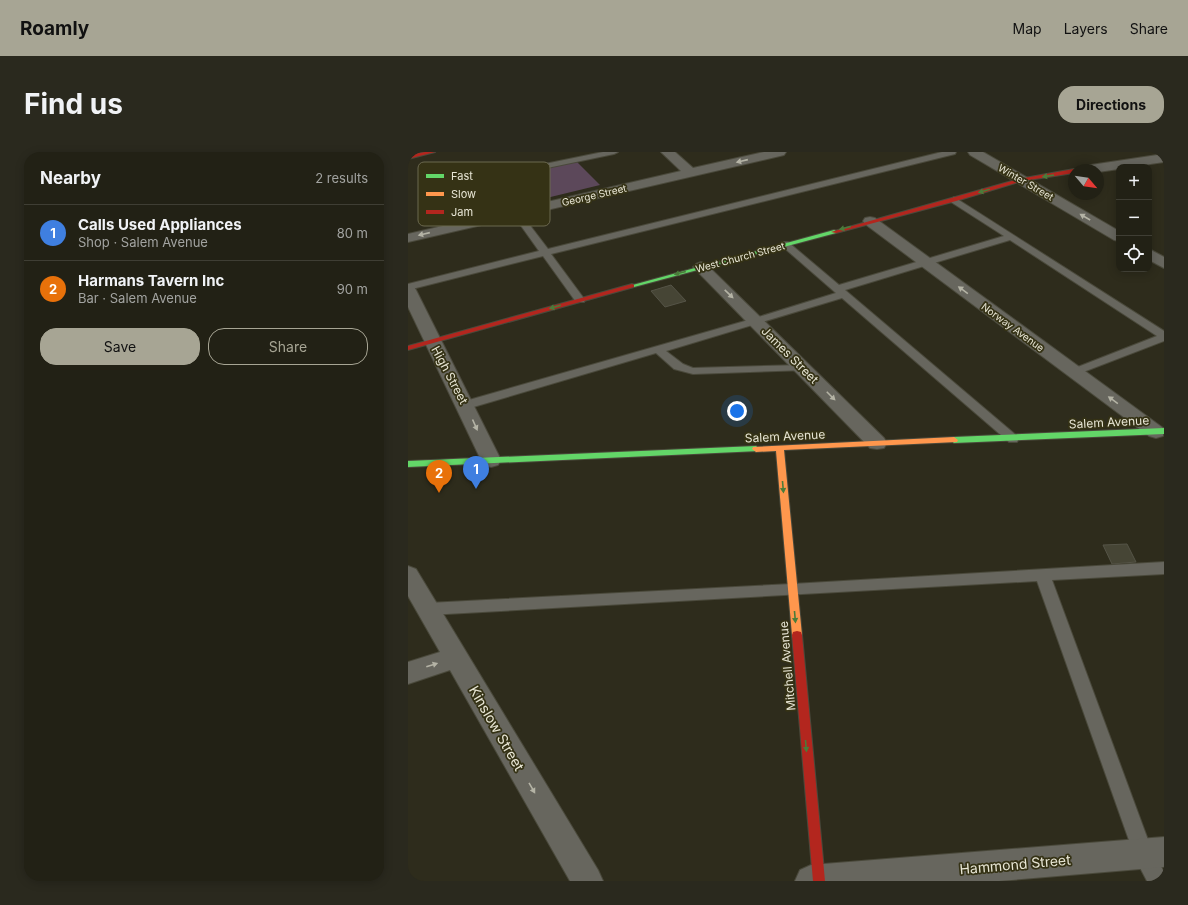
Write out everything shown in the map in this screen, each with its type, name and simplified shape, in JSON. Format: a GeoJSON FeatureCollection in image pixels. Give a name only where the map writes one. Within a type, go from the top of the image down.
{"type":"FeatureCollection","features":[{"type":"Feature","properties":{"kind":"street"},"geometry":{"type":"LineString","coordinates":[[408,157],[432,152]]}},
{"type":"Feature","properties":{"kind":"street"},"geometry":{"type":"LineString","coordinates":[[667,152],[690,172]]}},
{"type":"Feature","properties":{"kind":"street","name":"George Street"},"geometry":{"type":"LineString","coordinates":[[550,205],[780,152]]}},
{"type":"Feature","properties":{"kind":"street","name":"Winter Street"},"geometry":{"type":"LineString","coordinates":[[974,152],[1117,236]]}},
{"type":"Feature","properties":{"kind":"street"},"geometry":{"type":"LineString","coordinates":[[1104,167],[1164,158]]}},
{"type":"Feature","properties":{"kind":"street","name":"West Church Street"},"geometry":{"type":"LineString","coordinates":[[408,348],[701,267],[954,200],[1021,180],[1068,173]]}},
{"type":"Feature","properties":{"kind":"street","name":"Norway Avenue"},"geometry":{"type":"LineString","coordinates":[[870,222],[1074,372],[1160,432]]}},
{"type":"Feature","properties":{"kind":"street","name":"George Street"},"geometry":{"type":"LineString","coordinates":[[408,238],[460,226]]}},
{"type":"Feature","properties":{"kind":"street"},"geometry":{"type":"LineString","coordinates":[[1152,256],[1164,263]]}},
{"type":"Feature","properties":{"kind":"street","name":"James Street"},"geometry":{"type":"LineString","coordinates":[[701,267],[877,443]]}},
{"type":"Feature","properties":{"kind":"street","name":"High Street"},"geometry":{"type":"LineString","coordinates":[[408,289],[433,342],[466,405],[491,460]]}},
{"type":"Feature","properties":{"kind":"street","name":"Salem Avenue"},"geometry":{"type":"LineString","coordinates":[[408,464],[1160,432]]}},
{"type":"Feature","properties":{"kind":"street","name":"Mitchell Avenue"},"geometry":{"type":"LineString","coordinates":[[780,448],[816,881]]}},
{"type":"Feature","properties":{"kind":"street","name":"Kinslow Street"},"geometry":{"type":"LineString","coordinates":[[408,575],[587,881]]}},
{"type":"Feature","properties":{"kind":"street"},"geometry":{"type":"LineString","coordinates":[[408,673],[456,658]]}},
{"type":"Feature","properties":{"kind":"street","name":"Hammond Street"},"geometry":{"type":"LineString","coordinates":[[816,881],[1154,853]]}},
{"type":"Feature","properties":{"kind":"lane"},"geometry":{"type":"LineString","coordinates":[[550,165],[614,152]]}},
{"type":"Feature","properties":{"kind":"lane"},"geometry":{"type":"LineString","coordinates":[[408,289],[545,252],[952,152]]}},
{"type":"Feature","properties":{"kind":"lane"},"geometry":{"type":"LineString","coordinates":[[954,200],[1164,336]]}},
{"type":"Feature","properties":{"kind":"lane"},"geometry":{"type":"LineString","coordinates":[[526,226],[580,300]]}},
{"type":"Feature","properties":{"kind":"lane"},"geometry":{"type":"LineString","coordinates":[[466,405],[756,321],[925,262],[1011,237]]}},
{"type":"Feature","properties":{"kind":"lane"},"geometry":{"type":"LineString","coordinates":[[786,244],[1013,438]]}},
{"type":"Feature","properties":{"kind":"lane"},"geometry":{"type":"LineString","coordinates":[[1074,372],[1164,336]]}},
{"type":"Feature","properties":{"kind":"lane"},"geometry":{"type":"LineString","coordinates":[[658,349],[676,366],[684,370],[803,368]]}},
{"type":"Feature","properties":{"kind":"lane"},"geometry":{"type":"LineString","coordinates":[[428,609],[792,590],[1164,568]]}},
{"type":"Feature","properties":{"kind":"lane"},"geometry":{"type":"LineString","coordinates":[[1042,576],[1154,853],[1158,881]]}},
{"type":"Feature","properties":{"kind":"shaded area"},"geometry":{"type":"Polygon","coordinates":[[[577,162],[600,185],[550,197],[550,168],[577,162]]]}},
{"type":"Feature","properties":{"kind":"building"},"geometry":{"type":"Polygon","coordinates":[[[671,285],[686,301],[665,307],[651,291],[671,285]]]}},
{"type":"Feature","properties":{"kind":"building"},"geometry":{"type":"Polygon","coordinates":[[[1127,544],[1136,562],[1112,564],[1103,545],[1127,544]]]}},
{"type":"Feature","properties":{"kind":"traffic: fast"},"geometry":{"type":"LineString","coordinates":[[632,286],[834,232]]}},
{"type":"Feature","properties":{"kind":"traffic: fast"},"geometry":{"type":"LineString","coordinates":[[954,440],[1164,431]]}},
{"type":"Feature","properties":{"kind":"traffic: fast"},"geometry":{"type":"LineString","coordinates":[[408,464],[756,449]]}},
{"type":"Feature","properties":{"kind":"traffic: slow"},"geometry":{"type":"LineString","coordinates":[[756,449],[954,440]]}},
{"type":"Feature","properties":{"kind":"traffic: slow"},"geometry":{"type":"LineString","coordinates":[[780,448],[797,635]]}},
{"type":"Feature","properties":{"kind":"traffic: jam"},"geometry":{"type":"LineString","coordinates":[[408,157],[432,152]]}},
{"type":"Feature","properties":{"kind":"traffic: jam"},"geometry":{"type":"LineString","coordinates":[[834,232],[954,200],[1021,180],[1068,172]]}},
{"type":"Feature","properties":{"kind":"traffic: jam"},"geometry":{"type":"LineString","coordinates":[[408,348],[632,286]]}},
{"type":"Feature","properties":{"kind":"traffic: jam"},"geometry":{"type":"LineString","coordinates":[[797,635],[819,881]]}},
{"type":"Feature","properties":{"kind":"place","name":"Calls Used Appliances"},"geometry":{"type":"Point","coordinates":[476,489]}},
{"type":"Feature","properties":{"kind":"place","name":"Harmans Tavern Inc"},"geometry":{"type":"Point","coordinates":[439,493]}}]}
